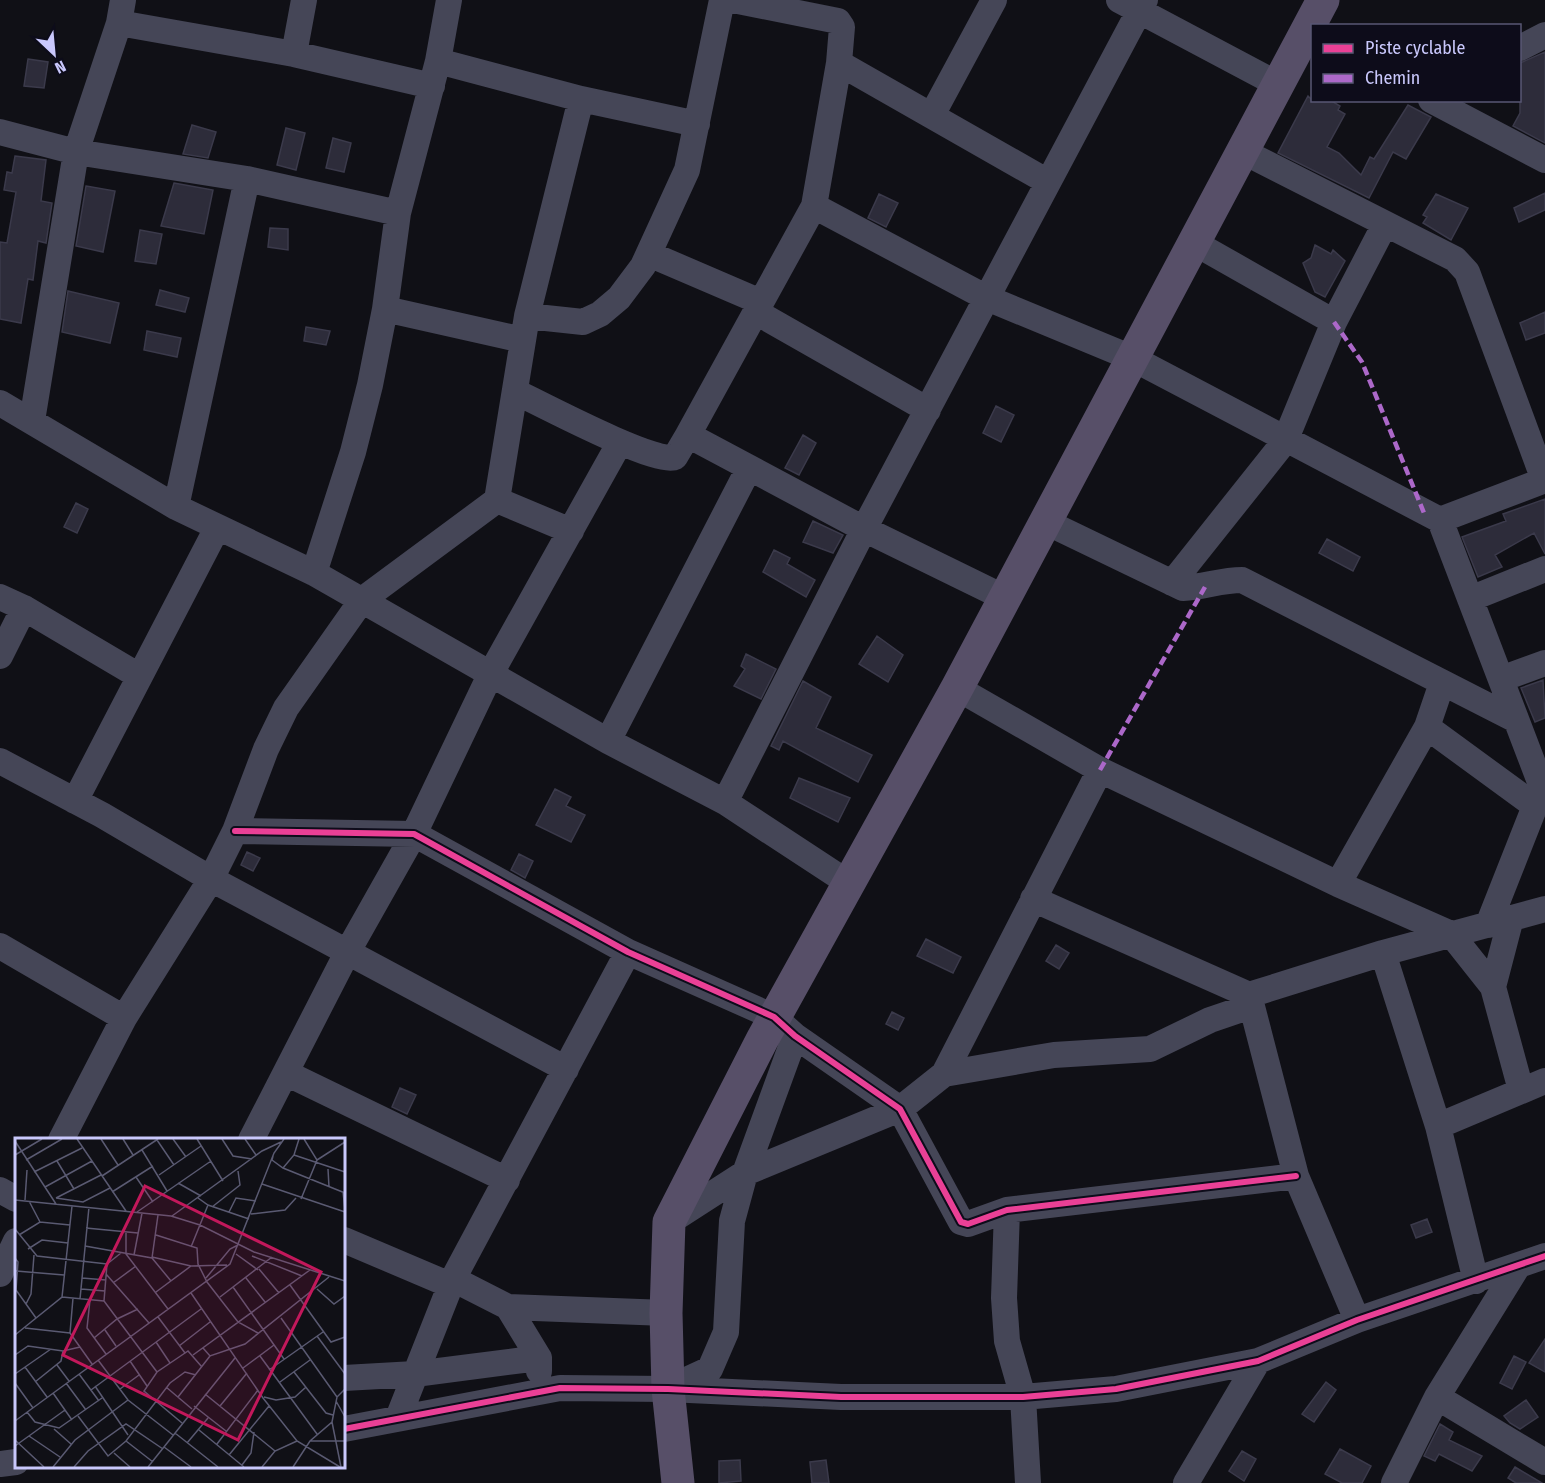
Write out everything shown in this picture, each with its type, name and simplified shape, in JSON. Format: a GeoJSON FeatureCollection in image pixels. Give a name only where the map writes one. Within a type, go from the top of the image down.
{"type":"FeatureCollection","features":[{"type":"Feature","properties":{"kind":"main road"},"geometry":{"type":"LineString","coordinates":[[1314,24],[1323,0]]}},
{"type":"Feature","properties":{"kind":"main road"},"geometry":{"type":"LineString","coordinates":[[678,1483],[668,1389],[666,1313],[669,1222],[785,1027],[850,884],[957,688],[1003,597],[1193,242],[1279,85],[1309,37]]}},
{"type":"Feature","properties":{"kind":"street"},"geometry":{"type":"LineString","coordinates":[[294,54],[304,0]]}},
{"type":"Feature","properties":{"kind":"street"},"geometry":{"type":"LineString","coordinates":[[314,573],[353,452],[385,309],[398,213],[438,61],[449,0]]}},
{"type":"Feature","properties":{"kind":"street"},"geometry":{"type":"LineString","coordinates":[[385,309],[525,328],[583,322],[600,314],[619,298],[643,266],[687,170],[722,0]]}},
{"type":"Feature","properties":{"kind":"street"},"geometry":{"type":"LineString","coordinates":[[516,392],[620,442],[671,460],[814,206],[839,63],[842,27],[838,21],[733,0]]}},
{"type":"Feature","properties":{"kind":"street"},"geometry":{"type":"LineString","coordinates":[[932,115],[994,0]]}},
{"type":"Feature","properties":{"kind":"street"},"geometry":{"type":"LineString","coordinates":[[725,802],[864,529],[1048,182],[1135,4],[1279,85]]}},
{"type":"Feature","properties":{"kind":"street"},"geometry":{"type":"LineString","coordinates":[[32,421],[76,152],[121,11],[432,86]]}},
{"type":"Feature","properties":{"kind":"street"},"geometry":{"type":"LineString","coordinates":[[1521,47],[1545,35]]}},
{"type":"Feature","properties":{"kind":"street"},"geometry":{"type":"LineString","coordinates":[[438,61],[581,99],[697,124]]}},
{"type":"Feature","properties":{"kind":"street"},"geometry":{"type":"LineString","coordinates":[[839,63],[1048,182]]}},
{"type":"Feature","properties":{"kind":"street"},"geometry":{"type":"LineString","coordinates":[[62,1138],[124,1018],[211,879],[235,831],[266,749],[286,708],[362,600],[497,500],[525,328],[581,99]]}},
{"type":"Feature","properties":{"kind":"street"},"geometry":{"type":"LineString","coordinates":[[1446,104],[1545,160]]}},
{"type":"Feature","properties":{"kind":"street"},"geometry":{"type":"LineString","coordinates":[[0,132],[76,152],[247,178],[398,213]]}},
{"type":"Feature","properties":{"kind":"street"},"geometry":{"type":"LineString","coordinates":[[1244,152],[1455,259],[1467,272],[1545,480],[1440,520]]}},
{"type":"Feature","properties":{"kind":"street"},"geometry":{"type":"LineString","coordinates":[[176,507],[247,178]]}},
{"type":"Feature","properties":{"kind":"street"},"geometry":{"type":"LineString","coordinates":[[814,206],[987,298],[1132,358],[1285,441],[1440,520],[1516,720],[1542,800],[1499,922],[1493,987],[1521,1090]]}},
{"type":"Feature","properties":{"kind":"street"},"geometry":{"type":"LineString","coordinates":[[1172,583],[1285,441],[1335,322],[1385,224]]}},
{"type":"Feature","properties":{"kind":"street"},"geometry":{"type":"LineString","coordinates":[[1193,242],[1335,322]]}},
{"type":"Feature","properties":{"kind":"street"},"geometry":{"type":"LineString","coordinates":[[649,254],[758,307],[928,410]]}},
{"type":"Feature","properties":{"kind":"street"},"geometry":{"type":"LineString","coordinates":[[0,404],[176,507],[314,573],[608,741],[725,802],[850,884]]}},
{"type":"Feature","properties":{"kind":"street"},"geometry":{"type":"LineString","coordinates":[[687,435],[864,529],[1003,597]]}},
{"type":"Feature","properties":{"kind":"street"},"geometry":{"type":"LineString","coordinates":[[252,1138],[348,951],[414,834],[491,673],[620,442]]}},
{"type":"Feature","properties":{"kind":"street"},"geometry":{"type":"LineString","coordinates":[[608,741],[749,468]]}},
{"type":"Feature","properties":{"kind":"street"},"geometry":{"type":"LineString","coordinates":[[497,500],[571,531]]}},
{"type":"Feature","properties":{"kind":"street"},"geometry":{"type":"LineString","coordinates":[[1044,521],[1183,588],[1205,587],[1221,580],[1242,580],[1516,720]]}},
{"type":"Feature","properties":{"kind":"street"},"geometry":{"type":"LineString","coordinates":[[75,801],[217,528]]}},
{"type":"Feature","properties":{"kind":"street"},"geometry":{"type":"LineString","coordinates":[[1470,599],[1545,569]]}},
{"type":"Feature","properties":{"kind":"street"},"geometry":{"type":"LineString","coordinates":[[0,597],[24,608],[139,676]]}},
{"type":"Feature","properties":{"kind":"street"},"geometry":{"type":"LineString","coordinates":[[0,656],[24,608]]}},
{"type":"Feature","properties":{"kind":"street"},"geometry":{"type":"LineString","coordinates":[[1501,680],[1545,663]]}},
{"type":"Feature","properties":{"kind":"street"},"geometry":{"type":"LineString","coordinates":[[1338,884],[1427,727],[1442,683]]}},
{"type":"Feature","properties":{"kind":"street"},"geometry":{"type":"LineString","coordinates":[[957,688],[1100,770],[1338,884],[1451,934],[1493,987]]}},
{"type":"Feature","properties":{"kind":"street"},"geometry":{"type":"LineString","coordinates":[[1427,727],[1542,800]]}},
{"type":"Feature","properties":{"kind":"street"},"geometry":{"type":"LineString","coordinates":[[0,761],[211,879],[566,1070]]}},
{"type":"Feature","properties":{"kind":"street"},"geometry":{"type":"LineString","coordinates":[[669,1222],[745,1173],[900,1109],[944,1074],[1100,770]]}},
{"type":"Feature","properties":{"kind":"street"},"geometry":{"type":"LineString","coordinates":[[235,831],[414,834],[627,952],[785,1027],[900,1109],[961,1222],[968,1224],[1007,1210],[1296,1176]]}},
{"type":"Feature","properties":{"kind":"street"},"geometry":{"type":"LineString","coordinates":[[1033,899],[1250,1001]]}},
{"type":"Feature","properties":{"kind":"street"},"geometry":{"type":"LineString","coordinates":[[944,1074],[1054,1055],[1150,1049],[1250,1001],[1383,953],[1545,909]]}},
{"type":"Feature","properties":{"kind":"street"},"geometry":{"type":"LineString","coordinates":[[0,946],[124,1018]]}},
{"type":"Feature","properties":{"kind":"street"},"geometry":{"type":"LineString","coordinates":[[398,1418],[451,1282],[627,952]]}},
{"type":"Feature","properties":{"kind":"street"},"geometry":{"type":"LineString","coordinates":[[1383,953],[1438,1126],[1476,1281]]}},
{"type":"Feature","properties":{"kind":"street"},"geometry":{"type":"LineString","coordinates":[[1250,1001],[1296,1176],[1357,1320]]}},
{"type":"Feature","properties":{"kind":"street"},"geometry":{"type":"LineString","coordinates":[[668,1389],[710,1369],[726,1332],[732,1221],[785,1027]]}},
{"type":"Feature","properties":{"kind":"street"},"geometry":{"type":"LineString","coordinates":[[286,1073],[507,1180]]}},
{"type":"Feature","properties":{"kind":"street"},"geometry":{"type":"LineString","coordinates":[[1438,1126],[1545,1081]]}},
{"type":"Feature","properties":{"kind":"street"},"geometry":{"type":"LineString","coordinates":[[0,1190],[15,1198]]}},
{"type":"Feature","properties":{"kind":"street"},"geometry":{"type":"LineString","coordinates":[[1007,1210],[1004,1298],[1007,1341],[1023,1397],[1028,1483]]}},
{"type":"Feature","properties":{"kind":"street"},"geometry":{"type":"LineString","coordinates":[[345,1240],[508,1307],[666,1313]]}},
{"type":"Feature","properties":{"kind":"street"},"geometry":{"type":"LineString","coordinates":[[0,1274],[15,1243]]}},
{"type":"Feature","properties":{"kind":"street"},"geometry":{"type":"LineString","coordinates":[[345,1429],[539,1389],[668,1389],[841,1397],[1023,1397],[1116,1389],[1258,1361],[1357,1320],[1545,1256]]}},
{"type":"Feature","properties":{"kind":"street"},"geometry":{"type":"LineString","coordinates":[[1394,1483],[1437,1397],[1518,1266]]}},
{"type":"Feature","properties":{"kind":"street"},"geometry":{"type":"LineString","coordinates":[[508,1307],[539,1358],[539,1389]]}},
{"type":"Feature","properties":{"kind":"street"},"geometry":{"type":"LineString","coordinates":[[345,1378],[415,1374],[539,1358]]}},
{"type":"Feature","properties":{"kind":"street"},"geometry":{"type":"LineString","coordinates":[[1186,1483],[1258,1361]]}},
{"type":"Feature","properties":{"kind":"street"},"geometry":{"type":"LineString","coordinates":[[1437,1397],[1545,1462]]}},
{"type":"Feature","properties":{"kind":"street"},"geometry":{"type":"LineString","coordinates":[[0,1464],[15,1462]]}},
{"type":"Feature","properties":{"kind":"building"},"geometry":{"type":"Polygon","coordinates":[[[1545,52],[1545,143],[1513,126],[1520,113],[1521,63],[1545,52]]]}},
{"type":"Feature","properties":{"kind":"building"},"geometry":{"type":"Polygon","coordinates":[[[28,59],[48,62],[44,88],[24,86],[28,59]]]}},
{"type":"Feature","properties":{"kind":"building"},"geometry":{"type":"Polygon","coordinates":[[[1308,96],[1311,102],[1333,102],[1340,106],[1338,110],[1345,114],[1327,147],[1339,153],[1361,175],[1370,157],[1374,159],[1408,105],[1431,117],[1406,159],[1393,152],[1369,198],[1278,153],[1308,96]]]}},
{"type":"Feature","properties":{"kind":"building"},"geometry":{"type":"Polygon","coordinates":[[[192,125],[216,132],[208,158],[183,154],[192,125]]]}},
{"type":"Feature","properties":{"kind":"building"},"geometry":{"type":"Polygon","coordinates":[[[286,128],[305,133],[296,170],[277,165],[286,128]]]}},
{"type":"Feature","properties":{"kind":"building"},"geometry":{"type":"Polygon","coordinates":[[[333,138],[351,143],[344,172],[326,168],[333,138]]]}},
{"type":"Feature","properties":{"kind":"building"},"geometry":{"type":"Polygon","coordinates":[[[15,156],[46,160],[41,201],[52,203],[46,243],[38,241],[33,280],[28,279],[21,323],[0,319],[0,242],[7,243],[16,192],[4,190],[7,172],[12,173],[15,156]]]}},
{"type":"Feature","properties":{"kind":"building"},"geometry":{"type":"Polygon","coordinates":[[[174,183],[213,190],[204,234],[161,226],[174,183]]]}},
{"type":"Feature","properties":{"kind":"building"},"geometry":{"type":"Polygon","coordinates":[[[86,186],[115,191],[103,252],[76,246],[86,186]]]}},
{"type":"Feature","properties":{"kind":"building"},"geometry":{"type":"Polygon","coordinates":[[[1545,193],[1545,210],[1519,222],[1514,208],[1545,193]]]}},
{"type":"Feature","properties":{"kind":"building"},"geometry":{"type":"Polygon","coordinates":[[[879,194],[898,203],[886,227],[868,218],[879,194]]]}},
{"type":"Feature","properties":{"kind":"building"},"geometry":{"type":"Polygon","coordinates":[[[1436,194],[1468,208],[1451,240],[1423,223],[1427,217],[1423,215],[1436,194]]]}},
{"type":"Feature","properties":{"kind":"building"},"geometry":{"type":"Polygon","coordinates":[[[270,228],[288,229],[288,250],[268,247],[270,228]]]}},
{"type":"Feature","properties":{"kind":"building"},"geometry":{"type":"Polygon","coordinates":[[[140,230],[162,234],[156,264],[135,261],[140,230]]]}},
{"type":"Feature","properties":{"kind":"building"},"geometry":{"type":"Polygon","coordinates":[[[1315,245],[1331,254],[1333,250],[1345,261],[1325,297],[1315,292],[1303,263],[1311,258],[1315,245]]]}},
{"type":"Feature","properties":{"kind":"building"},"geometry":{"type":"Polygon","coordinates":[[[160,290],[189,298],[185,312],[156,305],[160,290]]]}},
{"type":"Feature","properties":{"kind":"building"},"geometry":{"type":"Polygon","coordinates":[[[68,291],[119,303],[110,343],[62,332],[68,291]]]}},
{"type":"Feature","properties":{"kind":"building"},"geometry":{"type":"Polygon","coordinates":[[[1545,312],[1545,333],[1526,340],[1520,323],[1545,312]]]}},
{"type":"Feature","properties":{"kind":"building"},"geometry":{"type":"Polygon","coordinates":[[[306,327],[330,331],[326,345],[304,341],[306,327]]]}},
{"type":"Feature","properties":{"kind":"building"},"geometry":{"type":"Polygon","coordinates":[[[147,331],[181,338],[177,357],[144,350],[147,331]]]}},
{"type":"Feature","properties":{"kind":"building"},"geometry":{"type":"Polygon","coordinates":[[[996,406],[1014,415],[1001,442],[983,433],[996,406]]]}},
{"type":"Feature","properties":{"kind":"building"},"geometry":{"type":"Polygon","coordinates":[[[803,435],[816,443],[799,475],[785,468],[803,435]]]}},
{"type":"Feature","properties":{"kind":"building"},"geometry":{"type":"Polygon","coordinates":[[[1545,499],[1545,554],[1534,533],[1495,555],[1502,567],[1478,577],[1462,537],[1506,521],[1503,514],[1545,499]]]}},
{"type":"Feature","properties":{"kind":"building"},"geometry":{"type":"Polygon","coordinates":[[[76,503],[88,509],[77,533],[64,527],[76,503]]]}},
{"type":"Feature","properties":{"kind":"building"},"geometry":{"type":"Polygon","coordinates":[[[813,521],[843,535],[833,553],[803,542],[813,521]]]}},
{"type":"Feature","properties":{"kind":"building"},"geometry":{"type":"Polygon","coordinates":[[[1327,539],[1360,557],[1353,571],[1319,553],[1327,539]]]}},
{"type":"Feature","properties":{"kind":"building"},"geometry":{"type":"Polygon","coordinates":[[[774,550],[790,558],[787,564],[815,580],[806,597],[763,572],[774,550]]]}},
{"type":"Feature","properties":{"kind":"building"},"geometry":{"type":"Polygon","coordinates":[[[877,636],[903,655],[888,682],[859,664],[877,636]]]}},
{"type":"Feature","properties":{"kind":"building"},"geometry":{"type":"Polygon","coordinates":[[[746,654],[776,669],[761,699],[734,686],[745,669],[741,666],[746,654]]]}},
{"type":"Feature","properties":{"kind":"building"},"geometry":{"type":"Polygon","coordinates":[[[1543,680],[1545,718],[1535,722],[1521,688],[1543,680]]]}},
{"type":"Feature","properties":{"kind":"building"},"geometry":{"type":"Polygon","coordinates":[[[803,681],[831,697],[816,728],[872,755],[858,782],[783,741],[779,750],[771,746],[803,681]]]}},
{"type":"Feature","properties":{"kind":"building"},"geometry":{"type":"Polygon","coordinates":[[[799,778],[850,798],[838,822],[790,798],[799,778]]]}},
{"type":"Feature","properties":{"kind":"building"},"geometry":{"type":"Polygon","coordinates":[[[555,789],[571,797],[566,806],[585,815],[571,842],[536,825],[555,789]]]}},
{"type":"Feature","properties":{"kind":"building"},"geometry":{"type":"Polygon","coordinates":[[[247,852],[260,858],[253,871],[241,865],[247,852]]]}},
{"type":"Feature","properties":{"kind":"building"},"geometry":{"type":"Polygon","coordinates":[[[519,854],[533,861],[525,878],[511,870],[519,854]]]}},
{"type":"Feature","properties":{"kind":"building"},"geometry":{"type":"Polygon","coordinates":[[[926,939],[961,957],[953,973],[917,956],[926,939]]]}},
{"type":"Feature","properties":{"kind":"building"},"geometry":{"type":"Polygon","coordinates":[[[1056,945],[1069,953],[1059,969],[1046,961],[1056,945]]]}},
{"type":"Feature","properties":{"kind":"building"},"geometry":{"type":"Polygon","coordinates":[[[892,1012],[904,1018],[898,1030],[886,1024],[892,1012]]]}},
{"type":"Feature","properties":{"kind":"building"},"geometry":{"type":"Polygon","coordinates":[[[400,1088],[416,1095],[407,1114],[392,1107],[400,1088]]]}},
{"type":"Feature","properties":{"kind":"building"},"geometry":{"type":"Polygon","coordinates":[[[1427,1219],[1432,1232],[1416,1238],[1411,1225],[1427,1219]]]}},
{"type":"Feature","properties":{"kind":"building"},"geometry":{"type":"Polygon","coordinates":[[[1545,1339],[1545,1372],[1529,1363],[1545,1339]]]}},
{"type":"Feature","properties":{"kind":"building"},"geometry":{"type":"Polygon","coordinates":[[[1514,1356],[1526,1362],[1512,1389],[1500,1383],[1514,1356]]]}},
{"type":"Feature","properties":{"kind":"building"},"geometry":{"type":"Polygon","coordinates":[[[1326,1382],[1336,1390],[1314,1422],[1302,1414],[1326,1382]]]}},
{"type":"Feature","properties":{"kind":"building"},"geometry":{"type":"Polygon","coordinates":[[[1526,1400],[1538,1417],[1520,1429],[1504,1416],[1526,1400]]]}},
{"type":"Feature","properties":{"kind":"building"},"geometry":{"type":"Polygon","coordinates":[[[1440,1424],[1453,1432],[1449,1440],[1482,1456],[1472,1471],[1439,1454],[1435,1461],[1424,1456],[1440,1424]]]}},
{"type":"Feature","properties":{"kind":"building"},"geometry":{"type":"Polygon","coordinates":[[[1340,1449],[1371,1466],[1362,1483],[1342,1483],[1325,1474],[1340,1449]]]}},
{"type":"Feature","properties":{"kind":"building"},"geometry":{"type":"Polygon","coordinates":[[[1242,1451],[1256,1459],[1244,1481],[1229,1471],[1242,1451]]]}},
{"type":"Feature","properties":{"kind":"building"},"geometry":{"type":"Polygon","coordinates":[[[740,1460],[741,1481],[719,1483],[719,1461],[740,1460]]]}},
{"type":"Feature","properties":{"kind":"building"},"geometry":{"type":"Polygon","coordinates":[[[826,1460],[829,1483],[812,1483],[810,1462],[826,1460]]]}},
{"type":"Feature","properties":{"kind":"building"},"geometry":{"type":"Polygon","coordinates":[[[1515,1467],[1542,1483],[1516,1483],[1508,1478],[1515,1467]]]}},
{"type":"Feature","properties":{"kind":"marked path"},"geometry":{"type":"LineString","coordinates":[[1334,322],[1362,362],[1424,513]]}},
{"type":"Feature","properties":{"kind":"marked path"},"geometry":{"type":"LineString","coordinates":[[1100,770],[1205,587]]}},
{"type":"Feature","properties":{"kind":"cycle path"},"geometry":{"type":"LineString","coordinates":[[235,831],[414,834],[628,952],[774,1017],[795,1036],[900,1109],[961,1222],[968,1224],[1007,1210],[1296,1176]]}},
{"type":"Feature","properties":{"kind":"cycle path"},"geometry":{"type":"LineString","coordinates":[[345,1429],[560,1388],[668,1389],[841,1397],[1023,1397],[1116,1389],[1258,1361],[1357,1320],[1545,1256]]}}]}
